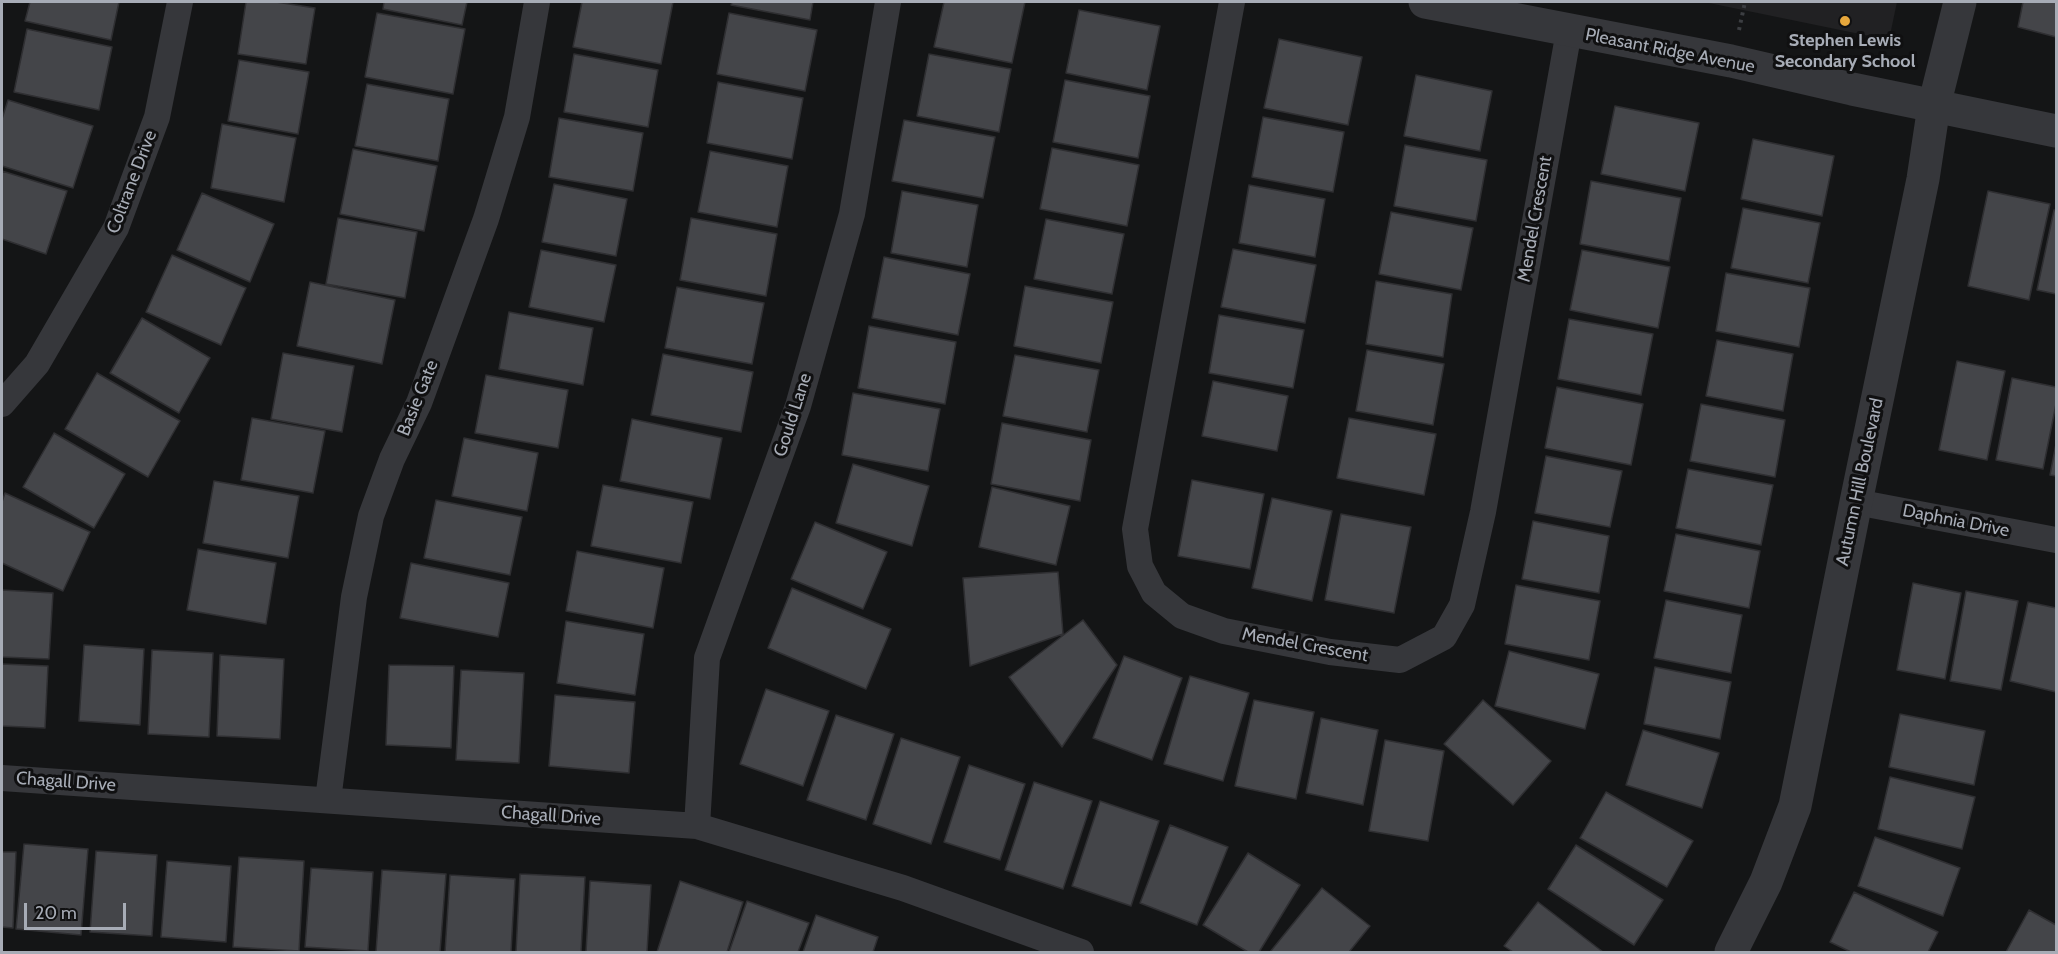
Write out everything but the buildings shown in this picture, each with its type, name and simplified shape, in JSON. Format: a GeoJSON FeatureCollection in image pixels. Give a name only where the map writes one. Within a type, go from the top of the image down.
{"type":"FeatureCollection","features":[{"type":"Feature","properties":{"kind":"street","name":"Coltrane Drive"},"geometry":{"type":"LineString","coordinates":[[2,404],[37,364],[116,228],[157,117],[180,2]]}},
{"type":"Feature","properties":{"kind":"street","name":"Basie Gate"},"geometry":{"type":"LineString","coordinates":[[328,800],[354,597],[372,516],[392,459],[419,403],[486,219],[517,117],[537,2]]}},
{"type":"Feature","properties":{"kind":"street","name":"Gould Lane"},"geometry":{"type":"LineString","coordinates":[[697,826],[707,658],[798,406],[852,214],[888,2]]}},
{"type":"Feature","properties":{"kind":"street","name":"Mendel Crescent"},"geometry":{"type":"LineString","coordinates":[[1232,2],[1135,529],[1140,566],[1154,592],[1182,616],[1192,620],[1224,631],[1330,652],[1400,660],[1444,637],[1462,605],[1483,513],[1569,31]]}},
{"type":"Feature","properties":{"kind":"street","name":"Pleasant Ridge Avenue"},"geometry":{"type":"LineString","coordinates":[[1425,2],[1731,62],[2056,131]]}},
{"type":"Feature","properties":{"kind":"street","name":"Autumn Hill Boulevard"},"geometry":{"type":"LineString","coordinates":[[1731,952],[1766,882],[1795,806],[1923,180],[1934,106],[1960,2]]}},
{"type":"Feature","properties":{"kind":"street","name":"Daphnia Drive"},"geometry":{"type":"LineString","coordinates":[[1856,502],[2056,540]]}},
{"type":"Feature","properties":{"kind":"street","name":"Chagall Drive"},"geometry":{"type":"LineString","coordinates":[[2,778],[697,826],[903,888],[1081,952]]}},
{"type":"Feature","properties":{"kind":"shaded area","name":"Stephen Lewis Secondary School"},"geometry":{"type":"Polygon","coordinates":[[[1704,2],[1897,2],[1889,40],[1704,2]]]}},
{"type":"Feature","properties":{"kind":"place","name":"Stephen Lewis Secondary School"},"geometry":{"type":"Point","coordinates":[1845,21]}}]}
